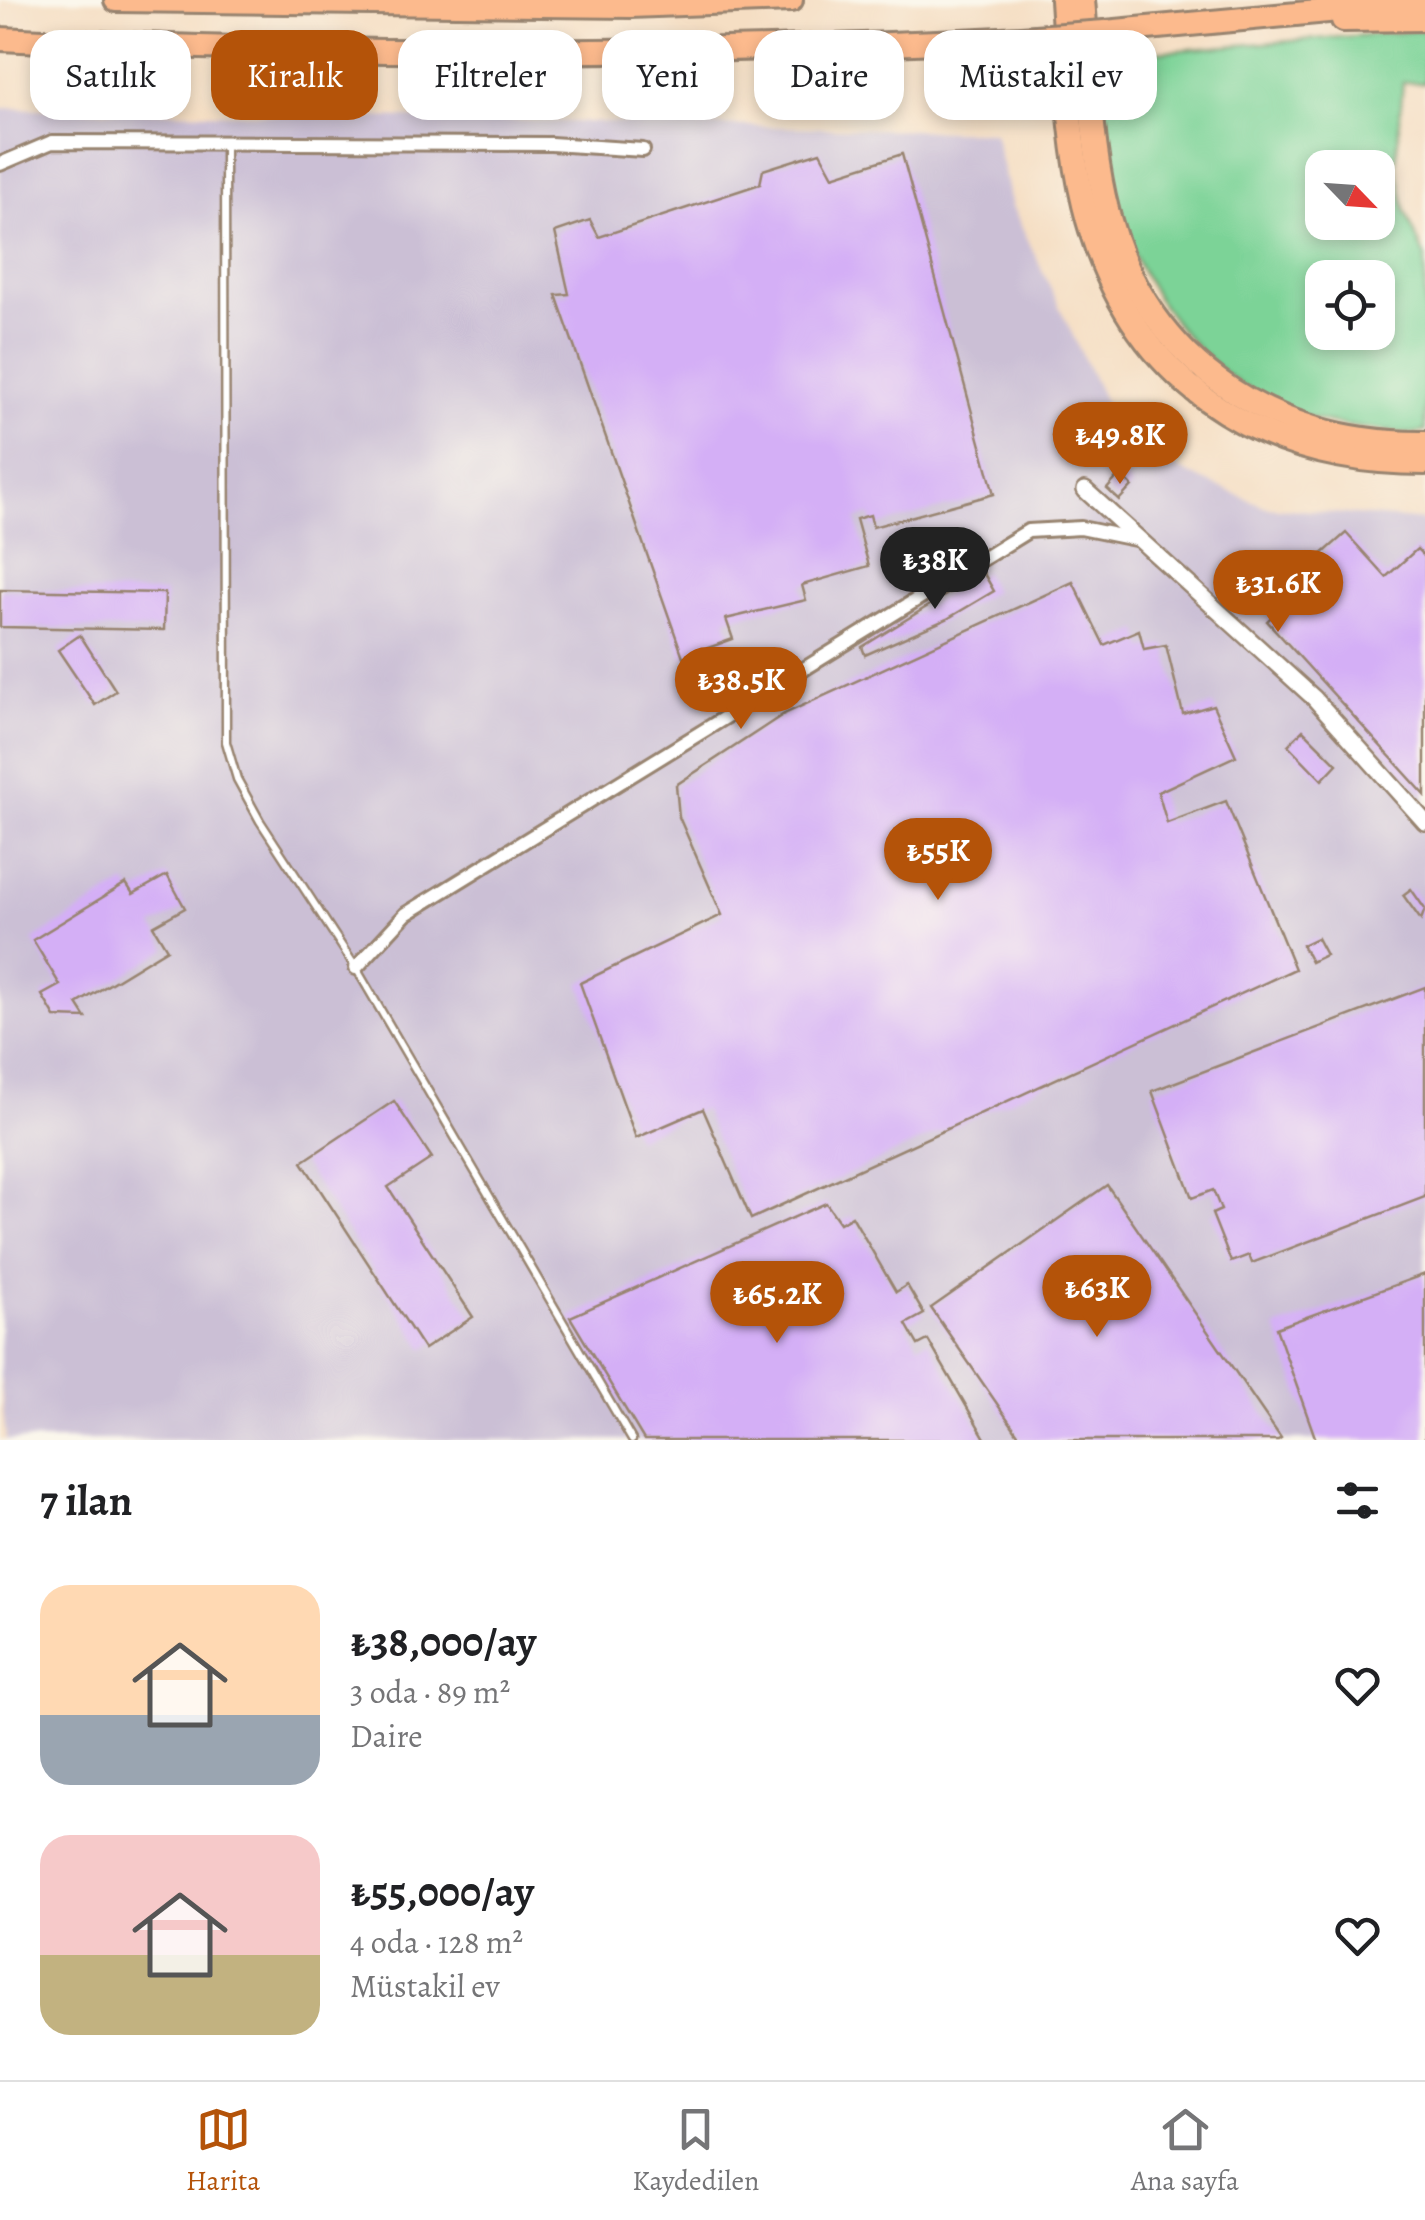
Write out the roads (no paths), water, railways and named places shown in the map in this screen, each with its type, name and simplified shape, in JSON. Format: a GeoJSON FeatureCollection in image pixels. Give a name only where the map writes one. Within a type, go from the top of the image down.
{"type":"FeatureCollection","features":[{"type":"Feature","properties":{"kind":"highway"},"geometry":{"type":"LineString","coordinates":[[116,0],[630,6],[790,0]]}},
{"type":"Feature","properties":{"kind":"highway"},"geometry":{"type":"LineString","coordinates":[[456,3],[488,0]]}},
{"type":"Feature","properties":{"kind":"highway"},"geometry":{"type":"LineString","coordinates":[[1062,0],[1074,154],[1084,206],[1114,288],[1157,350],[1203,398],[1290,446],[1373,463],[1425,463]]}},
{"type":"Feature","properties":{"kind":"highway"},"geometry":{"type":"LineString","coordinates":[[1084,0],[1095,143],[1104,200],[1134,280],[1170,335],[1226,388],[1295,425],[1370,441],[1425,442]]}},
{"type":"Feature","properties":{"kind":"highway"},"geometry":{"type":"LineString","coordinates":[[0,39],[472,54],[748,50],[1021,38],[1425,2]]}},
{"type":"Feature","properties":{"kind":"highway"},"geometry":{"type":"LineString","coordinates":[[1280,15],[1376,23],[1425,19]]}},
{"type":"Feature","properties":{"kind":"street"},"geometry":{"type":"LineString","coordinates":[[0,164],[52,142],[551,144],[643,150]]}},
{"type":"Feature","properties":{"kind":"street"},"geometry":{"type":"LineString","coordinates":[[1085,490],[1314,698],[1425,822]]}},
{"type":"Feature","properties":{"kind":"street"},"geometry":{"type":"LineString","coordinates":[[356,968],[370,948],[418,906],[1028,532],[1081,528],[1140,540]]}},
{"type":"Feature","properties":{"kind":"lane"},"geometry":{"type":"LineString","coordinates":[[225,142],[226,742],[237,779],[356,968],[632,1440]]}}]}
